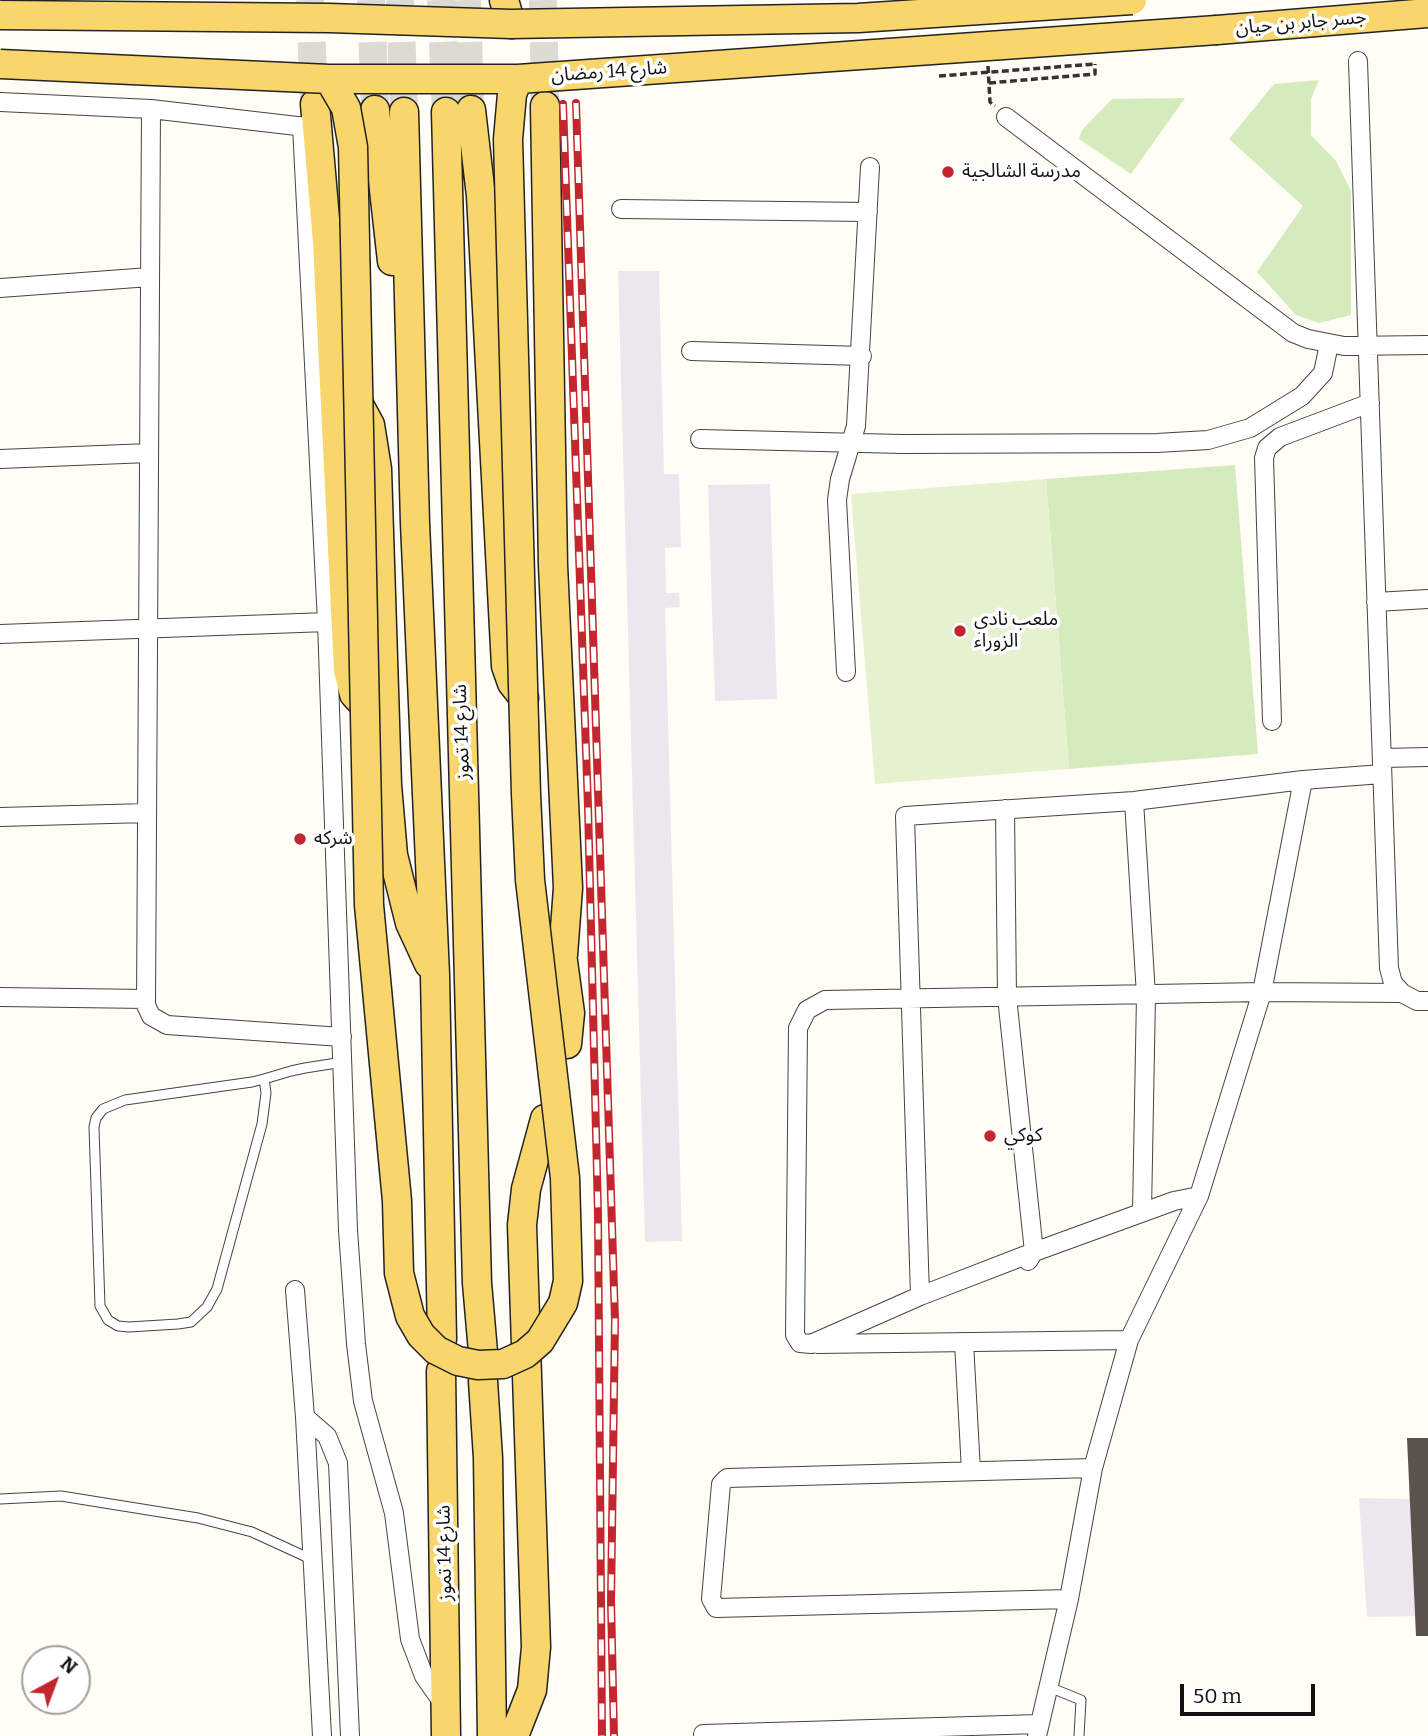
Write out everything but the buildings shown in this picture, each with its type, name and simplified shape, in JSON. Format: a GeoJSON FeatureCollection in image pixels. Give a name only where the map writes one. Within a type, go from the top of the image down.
{"type":"FeatureCollection","features":[{"type":"Feature","properties":{"kind":"main road"},"geometry":{"type":"LineString","coordinates":[[0,15],[335,9],[858,18],[1132,0]]}},
{"type":"Feature","properties":{"kind":"main road","name":"جسر جابر بن حيان"},"geometry":{"type":"LineString","coordinates":[[1217,30],[1428,13]]}},
{"type":"Feature","properties":{"kind":"main road"},"geometry":{"type":"LineString","coordinates":[[1217,30],[1428,31]]}},
{"type":"Feature","properties":{"kind":"main road","name":"شارع 14 رمضان"},"geometry":{"type":"LineString","coordinates":[[0,64],[329,79],[518,79],[1217,30]]}},
{"type":"Feature","properties":{"kind":"main road"},"geometry":{"type":"LineString","coordinates":[[329,79],[346,108],[353,136],[369,905],[403,1294],[410,1316],[421,1335],[436,1350],[458,1361],[478,1365],[503,1364],[525,1354],[553,1325],[563,1303],[568,1281],[565,1178],[530,880],[508,139],[512,94],[518,79]]}},
{"type":"Feature","properties":{"kind":"main road"},"geometry":{"type":"LineString","coordinates":[[545,106],[553,565],[568,888],[563,956]]}},
{"type":"Feature","properties":{"kind":"main road"},"geometry":{"type":"LineString","coordinates":[[375,110],[390,253],[409,312]]}},
{"type":"Feature","properties":{"kind":"main road","name":"شارع 14 تموز"},"geometry":{"type":"LineString","coordinates":[[483,1352],[477,1283],[458,111],[481,197],[498,472],[506,666],[512,683],[524,698]]}},
{"type":"Feature","properties":{"kind":"main road","name":"شارع 14 تموز"},"geometry":{"type":"LineString","coordinates":[[404,113],[409,312],[435,975],[442,1339]]}},
{"type":"Feature","properties":{"kind":"main road"},"geometry":{"type":"LineString","coordinates":[[312,120],[340,461],[348,670],[354,694],[366,707]]}},
{"type":"Feature","properties":{"kind":"main road"},"geometry":{"type":"LineString","coordinates":[[358,403],[370,425],[377,470],[387,785],[393,855],[405,907],[435,975]]}},
{"type":"Feature","properties":{"kind":"main road"},"geometry":{"type":"LineString","coordinates":[[517,404],[528,427],[533,452],[545,795],[570,1013],[567,1044]]}},
{"type":"Feature","properties":{"kind":"main road"},"geometry":{"type":"LineString","coordinates":[[514,1736],[532,1690],[536,1647],[522,1225],[526,1189],[545,1119]]}},
{"type":"Feature","properties":{"kind":"main road","name":"شارع 14 تموز"},"geometry":{"type":"LineString","coordinates":[[441,1371],[446,1736]]}},
{"type":"Feature","properties":{"kind":"main road"},"geometry":{"type":"LineString","coordinates":[[483,1381],[488,1458],[492,1736]]}},
{"type":"Feature","properties":{"kind":"street"},"geometry":{"type":"LineString","coordinates":[[1358,61],[1389,968],[1393,983],[1402,993],[1417,1001],[1428,1001]]}},
{"type":"Feature","properties":{"kind":"street"},"geometry":{"type":"LineString","coordinates":[[0,102],[151,108],[312,120],[351,1287],[361,1385],[394,1513],[410,1639],[424,1676],[447,1708]]}},
{"type":"Feature","properties":{"kind":"street"},"geometry":{"type":"LineString","coordinates":[[151,108],[146,999],[151,1016],[167,1025],[342,1037]]}},
{"type":"Feature","properties":{"kind":"street"},"geometry":{"type":"LineString","coordinates":[[1006,117],[1293,333],[1329,344],[1428,345]]}},
{"type":"Feature","properties":{"kind":"street"},"geometry":{"type":"LineString","coordinates":[[846,672],[837,500],[840,479],[853,442],[862,356],[870,167]]}},
{"type":"Feature","properties":{"kind":"street"},"geometry":{"type":"LineString","coordinates":[[621,209],[868,212]]}},
{"type":"Feature","properties":{"kind":"street"},"geometry":{"type":"LineString","coordinates":[[0,288],[150,277]]}},
{"type":"Feature","properties":{"kind":"street"},"geometry":{"type":"LineString","coordinates":[[700,439],[1157,443],[1208,440],[1250,428],[1302,396],[1323,373],[1329,344]]}},
{"type":"Feature","properties":{"kind":"street"},"geometry":{"type":"LineString","coordinates":[[691,351],[862,356]]}},
{"type":"Feature","properties":{"kind":"street"},"geometry":{"type":"LineString","coordinates":[[1272,721],[1264,458],[1267,448],[1280,437],[1370,403]]}},
{"type":"Feature","properties":{"kind":"street"},"geometry":{"type":"LineString","coordinates":[[0,459],[149,453]]}},
{"type":"Feature","properties":{"kind":"street"},"geometry":{"type":"LineString","coordinates":[[1376,602],[1428,599]]}},
{"type":"Feature","properties":{"kind":"street"},"geometry":{"type":"LineString","coordinates":[[0,634],[327,622]]}},
{"type":"Feature","properties":{"kind":"street"},"geometry":{"type":"LineString","coordinates":[[920,1296],[905,816],[1134,801],[1303,780],[1428,757]]}},
{"type":"Feature","properties":{"kind":"street"},"geometry":{"type":"LineString","coordinates":[[704,1734],[1038,1730],[1069,1599],[1093,1468],[1129,1340],[1199,1196],[1262,992],[1303,780]]}},
{"type":"Feature","properties":{"kind":"street"},"geometry":{"type":"LineString","coordinates":[[1134,801],[1146,995],[1142,1212]]}},
{"type":"Feature","properties":{"kind":"street"},"geometry":{"type":"LineString","coordinates":[[1005,809],[1007,997],[1031,1257]]}},
{"type":"Feature","properties":{"kind":"street"},"geometry":{"type":"LineString","coordinates":[[0,817],[147,813]]}},
{"type":"Feature","properties":{"kind":"street"},"geometry":{"type":"LineString","coordinates":[[1129,1340],[800,1343],[795,1335],[798,1028],[807,1010],[825,1000],[1262,992],[1402,993]]}},
{"type":"Feature","properties":{"kind":"street"},"geometry":{"type":"LineString","coordinates":[[0,997],[146,999]]}},
{"type":"Feature","properties":{"kind":"street"},"geometry":{"type":"LineString","coordinates":[[811,1344],[920,1296],[1031,1257],[1142,1212],[1199,1196]]}},
{"type":"Feature","properties":{"kind":"street"},"geometry":{"type":"LineString","coordinates":[[295,1290],[305,1417],[322,1736]]}},
{"type":"Feature","properties":{"kind":"street"},"geometry":{"type":"LineString","coordinates":[[964,1342],[971,1471]]}},
{"type":"Feature","properties":{"kind":"street"},"geometry":{"type":"LineString","coordinates":[[305,1417],[327,1436],[338,1463],[350,1736]]}},
{"type":"Feature","properties":{"kind":"street"},"geometry":{"type":"LineString","coordinates":[[1069,1599],[733,1608],[713,1605],[723,1480],[1093,1468]]}},
{"type":"Feature","properties":{"kind":"lane"},"geometry":{"type":"LineString","coordinates":[[264,1079],[266,1093],[262,1124],[217,1289],[207,1307],[191,1322],[178,1324],[129,1327],[118,1326],[108,1320],[100,1306],[96,1118],[103,1109],[125,1100],[264,1079],[344,1062]]}},
{"type":"Feature","properties":{"kind":"lane"},"geometry":{"type":"LineString","coordinates":[[0,1499],[61,1496],[198,1518],[252,1532],[313,1560]]}},
{"type":"Feature","properties":{"kind":"lane"},"geometry":{"type":"LineString","coordinates":[[1048,1687],[1081,1700],[1079,1736]]}},
{"type":"Feature","properties":{"kind":"path"},"geometry":{"type":"LineString","coordinates":[[939,76],[1095,64],[1095,74],[989,83]]}},
{"type":"Feature","properties":{"kind":"shaded area"},"geometry":{"type":"Polygon","coordinates":[[[618,271],[659,271],[664,474],[679,474],[681,547],[665,548],[666,593],[679,593],[680,607],[665,608],[682,1241],[645,1242],[618,271]]]}},
{"type":"Feature","properties":{"kind":"shaded area"},"geometry":{"type":"Polygon","coordinates":[[[770,484],[777,699],[715,701],[708,485],[770,484]]]}},
{"type":"Feature","properties":{"kind":"shaded area"},"geometry":{"type":"Polygon","coordinates":[[[1359,1498],[1410,1499],[1415,1616],[1367,1617],[1359,1498]]]}},
{"type":"Feature","properties":{"kind":"green space"},"geometry":{"type":"Polygon","coordinates":[[[1319,80],[1311,99],[1311,135],[1336,161],[1351,191],[1351,315],[1319,323],[1296,315],[1257,272],[1303,206],[1229,139],[1274,84],[1319,80]]]}},
{"type":"Feature","properties":{"kind":"green space"},"geometry":{"type":"Polygon","coordinates":[[[1185,98],[1131,174],[1079,139],[1082,130],[1112,99],[1185,98]]]}},
{"type":"Feature","properties":{"kind":"green space"},"geometry":{"type":"Polygon","coordinates":[[[1235,465],[1258,754],[1069,769],[1046,479],[1235,465]]]}},
{"type":"Feature","properties":{"kind":"green space","name":"ملعب نادي الزوراء"},"geometry":{"type":"Polygon","coordinates":[[[1046,479],[1069,769],[875,784],[851,494],[1046,479]]]}},
{"type":"Feature","properties":{"kind":"tunnel"},"geometry":{"type":"LineString","coordinates":[[310,0],[314,102]]}},
{"type":"Feature","properties":{"kind":"tunnel"},"geometry":{"type":"LineString","coordinates":[[371,0],[375,110]]}},
{"type":"Feature","properties":{"kind":"tunnel"},"geometry":{"type":"LineString","coordinates":[[400,0],[404,112]]}},
{"type":"Feature","properties":{"kind":"tunnel"},"geometry":{"type":"LineString","coordinates":[[441,0],[446,112]]}},
{"type":"Feature","properties":{"kind":"tunnel"},"geometry":{"type":"LineString","coordinates":[[467,0],[470,104]]}},
{"type":"Feature","properties":{"kind":"tunnel"},"geometry":{"type":"LineString","coordinates":[[543,0],[545,100]]}},
{"type":"Feature","properties":{"kind":"railway"},"geometry":{"type":"LineString","coordinates":[[576,103],[615,1320],[611,1601],[614,1736]]}},
{"type":"Feature","properties":{"kind":"railway"},"geometry":{"type":"LineString","coordinates":[[563,104],[588,806],[598,1214],[602,1736]]}},
{"type":"Feature","properties":{"kind":"place","name":"مدرسة الشالجية"},"geometry":{"type":"Point","coordinates":[948,172]}},
{"type":"Feature","properties":{"kind":"place","name":"ملعب نادي الزوراء"},"geometry":{"type":"Point","coordinates":[960,631]}},
{"type":"Feature","properties":{"kind":"place","name":"شركه"},"geometry":{"type":"Point","coordinates":[300,839]}},
{"type":"Feature","properties":{"kind":"place","name":"كوكي"},"geometry":{"type":"Point","coordinates":[990,1136]}}]}
